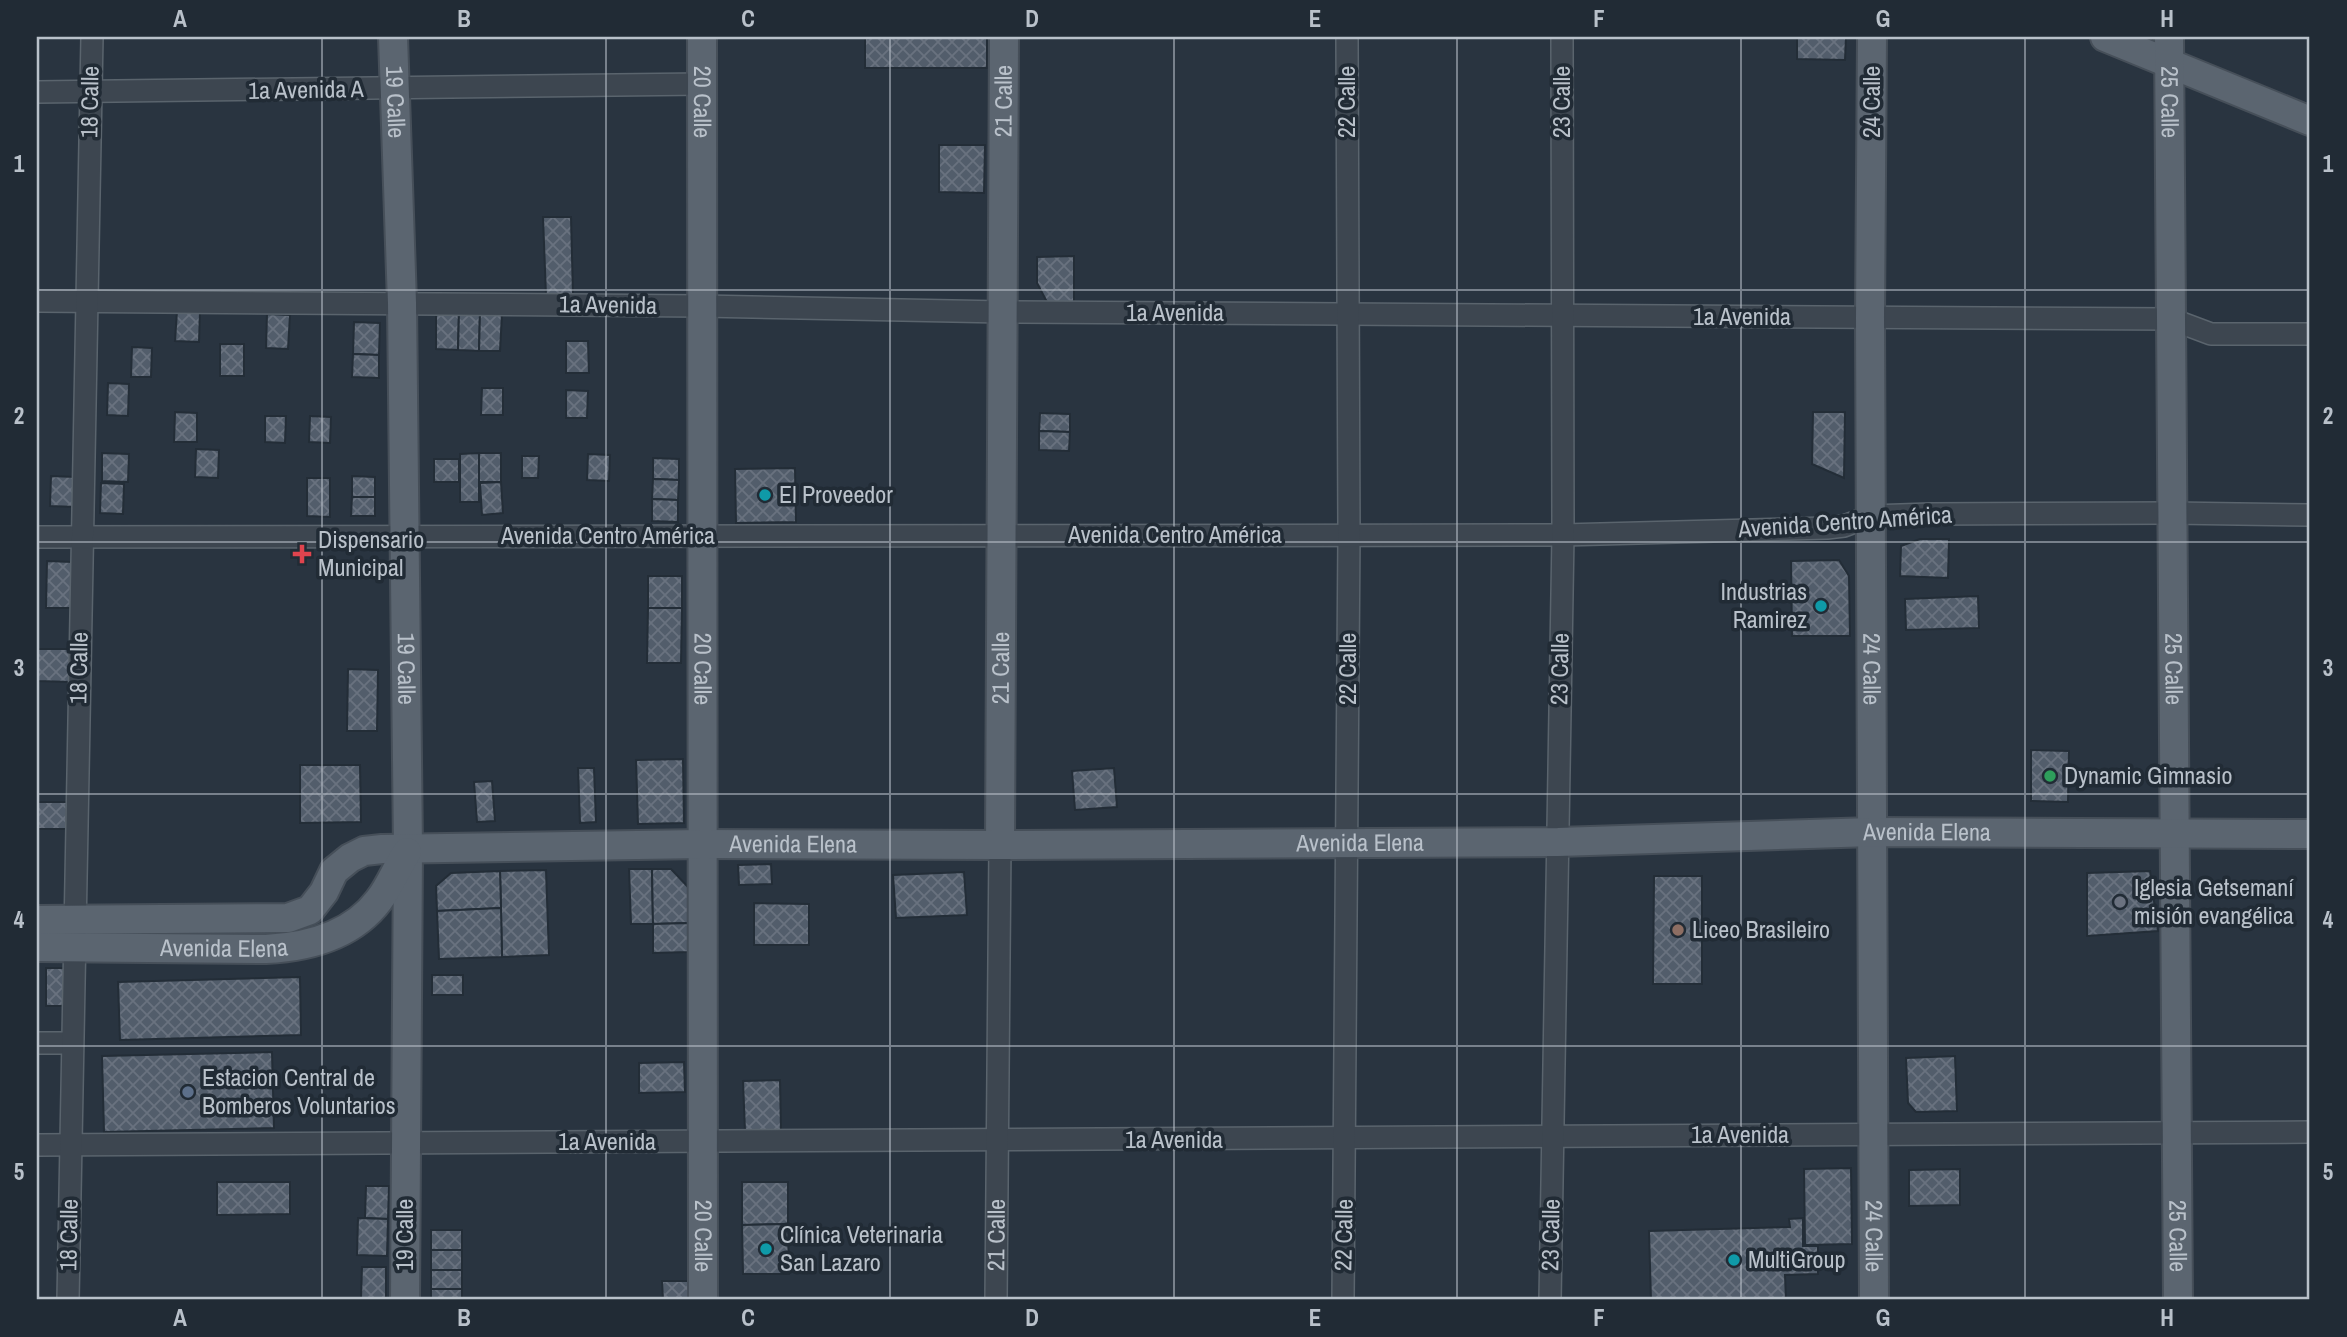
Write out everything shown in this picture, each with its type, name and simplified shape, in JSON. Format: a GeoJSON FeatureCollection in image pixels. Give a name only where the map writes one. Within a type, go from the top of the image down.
{"type":"FeatureCollection","features":[{"type":"Feature","properties":{"kind":"main road","name":"19 Calle"},"geometry":{"type":"LineString","coordinates":[[393,37],[401,303],[408,849],[405,1300]]}},
{"type":"Feature","properties":{"kind":"main road","name":"20 Calle"},"geometry":{"type":"LineString","coordinates":[[702,37],[703,1300]]}},
{"type":"Feature","properties":{"kind":"main road","name":"21 Calle"},"geometry":{"type":"LineString","coordinates":[[1000,845],[1004,37]]}},
{"type":"Feature","properties":{"kind":"main road","name":"24 Calle"},"geometry":{"type":"LineString","coordinates":[[1872,37],[1870,318],[1874,1300]]}},
{"type":"Feature","properties":{"kind":"main road"},"geometry":{"type":"LineString","coordinates":[[2105,37],[2169,50],[2310,121]]}},
{"type":"Feature","properties":{"kind":"main road","name":"25 Calle"},"geometry":{"type":"LineString","coordinates":[[2169,50],[2178,1300]]}},
{"type":"Feature","properties":{"kind":"main road","name":"Avenida Elena"},"geometry":{"type":"LineString","coordinates":[[37,947],[75,934],[289,918],[310,910],[324,892],[334,871],[364,851],[702,844],[1558,842],[1872,832],[2310,834]]}},
{"type":"Feature","properties":{"kind":"main road","name":"Avenida Elena"},"geometry":{"type":"LineString","coordinates":[[37,920],[75,934],[266,949],[314,944],[334,936],[367,914],[381,899],[408,849]]}},
{"type":"Feature","properties":{"kind":"street","name":"18 Calle"},"geometry":{"type":"LineString","coordinates":[[68,1300],[92,37]]}},
{"type":"Feature","properties":{"kind":"street","name":"22 Calle"},"geometry":{"type":"LineString","coordinates":[[1343,1300],[1349,535],[1347,37]]}},
{"type":"Feature","properties":{"kind":"street","name":"23 Calle"},"geometry":{"type":"LineString","coordinates":[[1550,1300],[1563,535],[1562,37]]}},
{"type":"Feature","properties":{"kind":"street","name":"1a Avenida A"},"geometry":{"type":"LineString","coordinates":[[37,92],[702,84]]}},
{"type":"Feature","properties":{"kind":"street","name":"1a Avenida"},"geometry":{"type":"LineString","coordinates":[[37,301],[702,306],[1003,312],[2171,319],[2211,334],[2310,334]]}},
{"type":"Feature","properties":{"kind":"street","name":"Avenida Centro América"},"geometry":{"type":"LineString","coordinates":[[37,537],[1563,535],[1827,528],[1844,526],[1871,516],[2172,513],[2310,515]]}},
{"type":"Feature","properties":{"kind":"street","name":"21 Calle"},"geometry":{"type":"LineString","coordinates":[[996,1300],[1000,845]]}},
{"type":"Feature","properties":{"kind":"street"},"geometry":{"type":"LineString","coordinates":[[37,1043],[72,1043]]}},
{"type":"Feature","properties":{"kind":"street","name":"1a Avenida"},"geometry":{"type":"LineString","coordinates":[[37,1145],[2310,1132]]}},
{"type":"Feature","properties":{"kind":"building"},"geometry":{"type":"Polygon","coordinates":[[[865,37],[987,37],[987,68],[865,68],[865,37]]]}},
{"type":"Feature","properties":{"kind":"building"},"geometry":{"type":"Polygon","coordinates":[[[1797,37],[1846,37],[1845,60],[1797,59],[1797,37]]]}},
{"type":"Feature","properties":{"kind":"building"},"geometry":{"type":"Polygon","coordinates":[[[939,145],[985,145],[984,193],[939,192],[939,145]]]}},
{"type":"Feature","properties":{"kind":"building"},"geometry":{"type":"Polygon","coordinates":[[[543,217],[571,217],[573,295],[546,296],[543,217]]]}},
{"type":"Feature","properties":{"kind":"building"},"geometry":{"type":"Polygon","coordinates":[[[1074,256],[1074,302],[1047,302],[1037,283],[1037,257],[1074,256]]]}},
{"type":"Feature","properties":{"kind":"building"},"geometry":{"type":"Polygon","coordinates":[[[177,311],[200,312],[199,342],[175,341],[177,311]]]}},
{"type":"Feature","properties":{"kind":"building"},"geometry":{"type":"Polygon","coordinates":[[[436,311],[459,312],[458,350],[436,349],[436,311]]]}},
{"type":"Feature","properties":{"kind":"building"},"geometry":{"type":"Polygon","coordinates":[[[459,312],[480,313],[479,351],[458,350],[459,312]]]}},
{"type":"Feature","properties":{"kind":"building"},"geometry":{"type":"Polygon","coordinates":[[[480,313],[502,314],[500,351],[479,351],[480,313]]]}},
{"type":"Feature","properties":{"kind":"building"},"geometry":{"type":"Polygon","coordinates":[[[267,314],[290,315],[288,349],[266,348],[267,314]]]}},
{"type":"Feature","properties":{"kind":"building"},"geometry":{"type":"Polygon","coordinates":[[[354,322],[380,323],[379,355],[353,354],[354,322]]]}},
{"type":"Feature","properties":{"kind":"building"},"geometry":{"type":"Polygon","coordinates":[[[566,341],[588,341],[589,373],[566,373],[566,341]]]}},
{"type":"Feature","properties":{"kind":"building"},"geometry":{"type":"Polygon","coordinates":[[[220,344],[244,344],[244,376],[220,376],[220,344]]]}},
{"type":"Feature","properties":{"kind":"building"},"geometry":{"type":"Polygon","coordinates":[[[132,347],[152,348],[151,377],[131,377],[132,347]]]}},
{"type":"Feature","properties":{"kind":"building"},"geometry":{"type":"Polygon","coordinates":[[[353,354],[379,355],[379,378],[352,377],[353,354]]]}},
{"type":"Feature","properties":{"kind":"building"},"geometry":{"type":"Polygon","coordinates":[[[108,383],[129,384],[128,416],[107,415],[108,383]]]}},
{"type":"Feature","properties":{"kind":"building"},"geometry":{"type":"Polygon","coordinates":[[[482,388],[503,388],[503,415],[481,415],[482,388]]]}},
{"type":"Feature","properties":{"kind":"building"},"geometry":{"type":"Polygon","coordinates":[[[566,390],[588,391],[587,418],[566,418],[566,390]]]}},
{"type":"Feature","properties":{"kind":"building"},"geometry":{"type":"Polygon","coordinates":[[[175,412],[197,413],[197,442],[174,442],[175,412]]]}},
{"type":"Feature","properties":{"kind":"building"},"geometry":{"type":"Polygon","coordinates":[[[1813,412],[1845,412],[1844,478],[1812,464],[1813,412]]]}},
{"type":"Feature","properties":{"kind":"building"},"geometry":{"type":"Polygon","coordinates":[[[1040,413],[1070,414],[1070,432],[1039,431],[1040,413]]]}},
{"type":"Feature","properties":{"kind":"building"},"geometry":{"type":"Polygon","coordinates":[[[265,416],[286,416],[285,443],[265,442],[265,416]]]}},
{"type":"Feature","properties":{"kind":"building"},"geometry":{"type":"Polygon","coordinates":[[[310,416],[331,417],[330,443],[309,442],[310,416]]]}},
{"type":"Feature","properties":{"kind":"building"},"geometry":{"type":"Polygon","coordinates":[[[1039,431],[1070,432],[1069,451],[1039,450],[1039,431]]]}},
{"type":"Feature","properties":{"kind":"building"},"geometry":{"type":"Polygon","coordinates":[[[196,449],[219,450],[218,478],[195,477],[196,449]]]}},
{"type":"Feature","properties":{"kind":"building"},"geometry":{"type":"Polygon","coordinates":[[[102,453],[129,454],[128,482],[102,481],[102,453]]]}},
{"type":"Feature","properties":{"kind":"building"},"geometry":{"type":"Polygon","coordinates":[[[479,453],[479,502],[460,502],[460,454],[479,453]]]}},
{"type":"Feature","properties":{"kind":"building"},"geometry":{"type":"Polygon","coordinates":[[[479,453],[501,453],[501,482],[479,482],[479,453]]]}},
{"type":"Feature","properties":{"kind":"building"},"geometry":{"type":"Polygon","coordinates":[[[588,454],[610,455],[609,481],[587,480],[588,454]]]}},
{"type":"Feature","properties":{"kind":"building"},"geometry":{"type":"Polygon","coordinates":[[[522,456],[539,456],[538,478],[522,478],[522,456]]]}},
{"type":"Feature","properties":{"kind":"building"},"geometry":{"type":"Polygon","coordinates":[[[653,458],[679,459],[679,480],[653,479],[653,458]]]}},
{"type":"Feature","properties":{"kind":"building"},"geometry":{"type":"Polygon","coordinates":[[[434,459],[459,459],[459,482],[434,482],[434,459]]]}},
{"type":"Feature","properties":{"kind":"building","name":"El Proveedor"},"geometry":{"type":"Polygon","coordinates":[[[795,468],[796,522],[736,523],[735,469],[795,468]]]}},
{"type":"Feature","properties":{"kind":"building"},"geometry":{"type":"Polygon","coordinates":[[[51,476],[76,477],[76,507],[50,506],[51,476]]]}},
{"type":"Feature","properties":{"kind":"building"},"geometry":{"type":"Polygon","coordinates":[[[352,476],[375,477],[375,497],[352,497],[352,476]]]}},
{"type":"Feature","properties":{"kind":"building"},"geometry":{"type":"Polygon","coordinates":[[[307,478],[330,478],[330,517],[307,516],[307,478]]]}},
{"type":"Feature","properties":{"kind":"building"},"geometry":{"type":"Polygon","coordinates":[[[653,479],[679,480],[678,500],[652,499],[653,479]]]}},
{"type":"Feature","properties":{"kind":"building"},"geometry":{"type":"Polygon","coordinates":[[[501,482],[503,513],[482,515],[480,483],[501,482]]]}},
{"type":"Feature","properties":{"kind":"building"},"geometry":{"type":"Polygon","coordinates":[[[101,483],[124,484],[123,514],[100,513],[101,483]]]}},
{"type":"Feature","properties":{"kind":"building"},"geometry":{"type":"Polygon","coordinates":[[[352,497],[375,497],[375,516],[351,516],[352,497]]]}},
{"type":"Feature","properties":{"kind":"building"},"geometry":{"type":"Polygon","coordinates":[[[652,499],[678,500],[678,522],[652,521],[652,499]]]}},
{"type":"Feature","properties":{"kind":"building"},"geometry":{"type":"Polygon","coordinates":[[[1920,539],[1949,539],[1948,578],[1900,576],[1901,546],[1920,539]]]}},
{"type":"Feature","properties":{"kind":"building","name":"Industrias Ramirez"},"geometry":{"type":"Polygon","coordinates":[[[1839,560],[1849,576],[1850,636],[1792,636],[1791,561],[1839,560]]]}},
{"type":"Feature","properties":{"kind":"building"},"geometry":{"type":"Polygon","coordinates":[[[47,561],[73,562],[71,608],[46,608],[47,561]]]}},
{"type":"Feature","properties":{"kind":"building"},"geometry":{"type":"Polygon","coordinates":[[[648,576],[682,576],[682,608],[648,608],[648,576]]]}},
{"type":"Feature","properties":{"kind":"building"},"geometry":{"type":"Polygon","coordinates":[[[1978,596],[1979,628],[1906,630],[1905,599],[1978,596]]]}},
{"type":"Feature","properties":{"kind":"building"},"geometry":{"type":"Polygon","coordinates":[[[648,608],[682,608],[681,663],[647,663],[648,608]]]}},
{"type":"Feature","properties":{"kind":"building"},"geometry":{"type":"Polygon","coordinates":[[[37,649],[71,649],[71,682],[37,681],[37,649]]]}},
{"type":"Feature","properties":{"kind":"building"},"geometry":{"type":"Polygon","coordinates":[[[348,669],[378,670],[377,731],[347,731],[348,669]]]}},
{"type":"Feature","properties":{"kind":"building","name":"Dynamic Gimnasio"},"geometry":{"type":"Polygon","coordinates":[[[2031,750],[2069,751],[2068,802],[2031,801],[2031,750]]]}},
{"type":"Feature","properties":{"kind":"building"},"geometry":{"type":"Polygon","coordinates":[[[683,759],[684,823],[638,824],[636,760],[683,759]]]}},
{"type":"Feature","properties":{"kind":"building"},"geometry":{"type":"Polygon","coordinates":[[[300,765],[360,765],[361,822],[300,823],[300,765]]]}},
{"type":"Feature","properties":{"kind":"building"},"geometry":{"type":"Polygon","coordinates":[[[578,768],[594,768],[596,822],[580,823],[578,768]]]}},
{"type":"Feature","properties":{"kind":"building"},"geometry":{"type":"Polygon","coordinates":[[[1114,768],[1117,807],[1075,810],[1072,771],[1114,768]]]}},
{"type":"Feature","properties":{"kind":"building"},"geometry":{"type":"Polygon","coordinates":[[[492,781],[495,821],[477,822],[474,782],[492,781]]]}},
{"type":"Feature","properties":{"kind":"building"},"geometry":{"type":"Polygon","coordinates":[[[37,802],[67,802],[66,829],[37,829],[37,802]]]}},
{"type":"Feature","properties":{"kind":"building"},"geometry":{"type":"Polygon","coordinates":[[[771,864],[772,884],[739,885],[738,865],[771,864]]]}},
{"type":"Feature","properties":{"kind":"building"},"geometry":{"type":"Polygon","coordinates":[[[629,869],[652,869],[653,924],[631,924],[629,869]]]}},
{"type":"Feature","properties":{"kind":"building"},"geometry":{"type":"Polygon","coordinates":[[[652,869],[671,869],[688,887],[689,923],[653,924],[652,869]]]}},
{"type":"Feature","properties":{"kind":"building"},"geometry":{"type":"Polygon","coordinates":[[[546,870],[549,955],[502,957],[500,871],[546,870]]]}},
{"type":"Feature","properties":{"kind":"building"},"geometry":{"type":"Polygon","coordinates":[[[500,871],[501,908],[437,911],[436,886],[451,873],[500,871]]]}},
{"type":"Feature","properties":{"kind":"building","name":"Iglesia Getsemaní misión evangélica"},"geometry":{"type":"Polygon","coordinates":[[[2150,871],[2158,931],[2087,936],[2087,873],[2150,871]]]}},
{"type":"Feature","properties":{"kind":"building"},"geometry":{"type":"Polygon","coordinates":[[[964,872],[967,915],[896,918],[893,875],[964,872]]]}},
{"type":"Feature","properties":{"kind":"building","name":"Liceo Brasileiro"},"geometry":{"type":"Polygon","coordinates":[[[1654,876],[1702,876],[1702,984],[1653,984],[1654,876]]]}},
{"type":"Feature","properties":{"kind":"building"},"geometry":{"type":"Polygon","coordinates":[[[754,903],[809,904],[809,945],[754,945],[754,903]]]}},
{"type":"Feature","properties":{"kind":"building"},"geometry":{"type":"Polygon","coordinates":[[[501,908],[502,957],[439,959],[437,911],[501,908]]]}},
{"type":"Feature","properties":{"kind":"building"},"geometry":{"type":"Polygon","coordinates":[[[689,923],[689,952],[653,953],[653,924],[689,923]]]}},
{"type":"Feature","properties":{"kind":"building"},"geometry":{"type":"Polygon","coordinates":[[[46,968],[70,968],[70,1006],[46,1006],[46,968]]]}},
{"type":"Feature","properties":{"kind":"building"},"geometry":{"type":"Polygon","coordinates":[[[432,975],[463,975],[463,995],[432,995],[432,975]]]}},
{"type":"Feature","properties":{"kind":"building"},"geometry":{"type":"Polygon","coordinates":[[[300,977],[301,1035],[120,1040],[118,982],[300,977]]]}},
{"type":"Feature","properties":{"kind":"building","name":"Estacion Central de Bomberos Voluntarios"},"geometry":{"type":"Polygon","coordinates":[[[272,1052],[274,1128],[104,1132],[102,1056],[272,1052]]]}},
{"type":"Feature","properties":{"kind":"building"},"geometry":{"type":"Polygon","coordinates":[[[1955,1056],[1957,1111],[1916,1112],[1908,1103],[1906,1058],[1955,1056]]]}},
{"type":"Feature","properties":{"kind":"building"},"geometry":{"type":"Polygon","coordinates":[[[684,1062],[685,1092],[639,1093],[639,1063],[684,1062]]]}},
{"type":"Feature","properties":{"kind":"building"},"geometry":{"type":"Polygon","coordinates":[[[780,1080],[781,1131],[745,1131],[743,1081],[780,1080]]]}},
{"type":"Feature","properties":{"kind":"building","name":"MultiGroup"},"geometry":{"type":"Polygon","coordinates":[[[1851,1168],[1852,1244],[1805,1245],[1804,1169],[1851,1168]]]}},
{"type":"Feature","properties":{"kind":"building"},"geometry":{"type":"Polygon","coordinates":[[[1960,1169],[1960,1205],[1909,1206],[1909,1170],[1960,1169]]]}},
{"type":"Feature","properties":{"kind":"building"},"geometry":{"type":"Polygon","coordinates":[[[217,1182],[290,1182],[290,1214],[217,1215],[217,1182]]]}},
{"type":"Feature","properties":{"kind":"building"},"geometry":{"type":"Polygon","coordinates":[[[742,1182],[788,1182],[788,1224],[742,1225],[742,1182]]]}},
{"type":"Feature","properties":{"kind":"building"},"geometry":{"type":"Polygon","coordinates":[[[366,1186],[389,1186],[388,1219],[365,1218],[366,1186]]]}},
{"type":"Feature","properties":{"kind":"building"},"geometry":{"type":"Polygon","coordinates":[[[358,1218],[388,1219],[387,1256],[357,1255],[358,1218]]]}},
{"type":"Feature","properties":{"kind":"building","name":"MultiGroup"},"geometry":{"type":"Polygon","coordinates":[[[1803,1218],[1803,1246],[1818,1246],[1818,1274],[1785,1275],[1786,1300],[1651,1300],[1649,1231],[1790,1227],[1789,1219],[1803,1218]]]}},
{"type":"Feature","properties":{"kind":"building","name":"Clínica Veterinaria San Lazaro"},"geometry":{"type":"Polygon","coordinates":[[[788,1224],[789,1274],[743,1274],[742,1225],[788,1224]]]}},
{"type":"Feature","properties":{"kind":"building"},"geometry":{"type":"Polygon","coordinates":[[[431,1230],[462,1230],[462,1250],[431,1250],[431,1230]]]}},
{"type":"Feature","properties":{"kind":"building"},"geometry":{"type":"Polygon","coordinates":[[[431,1250],[462,1250],[462,1270],[431,1270],[431,1250]]]}},
{"type":"Feature","properties":{"kind":"building"},"geometry":{"type":"Polygon","coordinates":[[[362,1267],[386,1267],[386,1298],[361,1298],[362,1267]]]}},
{"type":"Feature","properties":{"kind":"building"},"geometry":{"type":"Polygon","coordinates":[[[431,1270],[462,1270],[462,1289],[431,1289],[431,1270]]]}},
{"type":"Feature","properties":{"kind":"building"},"geometry":{"type":"Polygon","coordinates":[[[662,1281],[690,1281],[691,1300],[663,1300],[662,1281]]]}},
{"type":"Feature","properties":{"kind":"building"},"geometry":{"type":"Polygon","coordinates":[[[431,1289],[462,1289],[462,1300],[431,1300],[431,1289]]]}},
{"type":"Feature","properties":{"kind":"place","name":"El Proveedor"},"geometry":{"type":"Point","coordinates":[765,495]}},
{"type":"Feature","properties":{"kind":"place","name":"Dispensario Municipal"},"geometry":{"type":"Point","coordinates":[302,554]}},
{"type":"Feature","properties":{"kind":"place","name":"Industrias Ramirez"},"geometry":{"type":"Point","coordinates":[1821,606]}},
{"type":"Feature","properties":{"kind":"place","name":"Dynamic Gimnasio"},"geometry":{"type":"Point","coordinates":[2050,776]}},
{"type":"Feature","properties":{"kind":"place","name":"Iglesia Getsemaní misión evangélica"},"geometry":{"type":"Point","coordinates":[2120,902]}},
{"type":"Feature","properties":{"kind":"place","name":"Liceo Brasileiro"},"geometry":{"type":"Point","coordinates":[1678,930]}},
{"type":"Feature","properties":{"kind":"place","name":"Estacion Central de Bomberos Voluntarios"},"geometry":{"type":"Point","coordinates":[188,1092]}},
{"type":"Feature","properties":{"kind":"place","name":"Clínica Veterinaria San Lazaro"},"geometry":{"type":"Point","coordinates":[766,1249]}},
{"type":"Feature","properties":{"kind":"place","name":"MultiGroup"},"geometry":{"type":"Point","coordinates":[1734,1260]}}]}
